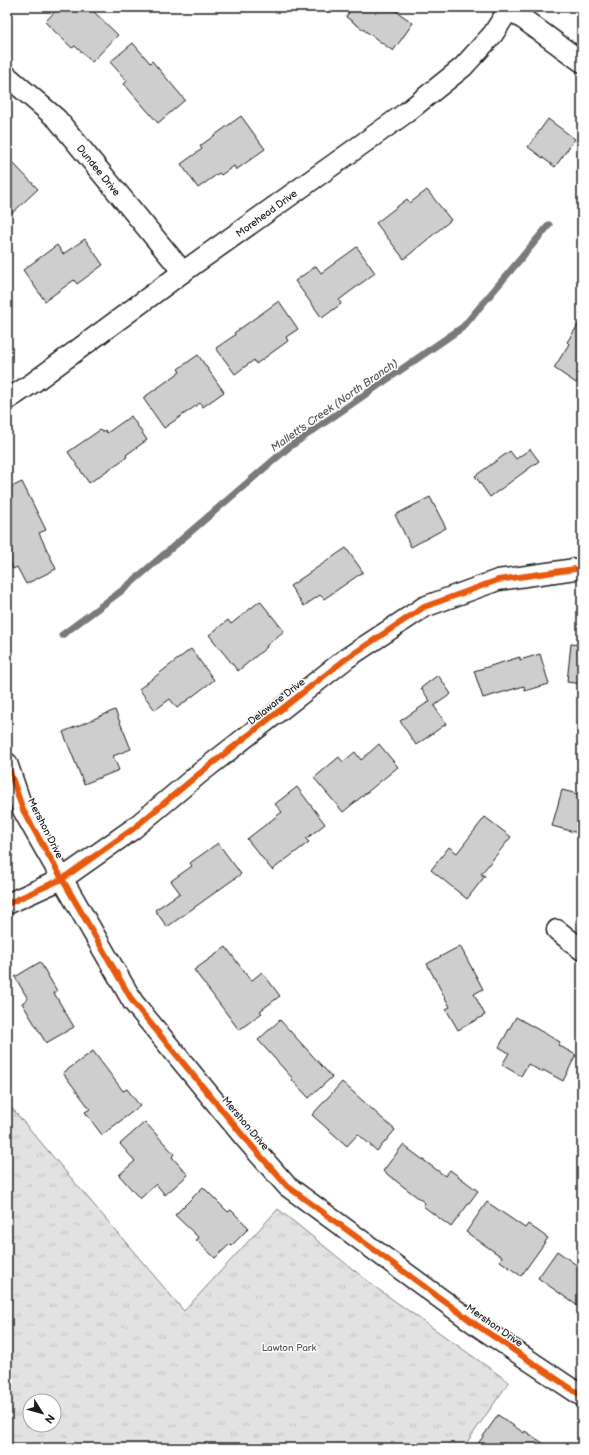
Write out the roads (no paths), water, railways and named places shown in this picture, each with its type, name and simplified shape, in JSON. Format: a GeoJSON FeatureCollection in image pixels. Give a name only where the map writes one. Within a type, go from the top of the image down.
{"type":"FeatureCollection","features":[{"type":"Feature","properties":{"kind":"street"},"geometry":{"type":"LineString","coordinates":[[508,8],[582,62]]}},
{"type":"Feature","properties":{"kind":"street","name":"Morehead Drive"},"geometry":{"type":"LineString","coordinates":[[7,400],[407,112],[463,67],[493,34],[508,8]]}},
{"type":"Feature","properties":{"kind":"street","name":"Dundee Drive"},"geometry":{"type":"LineString","coordinates":[[7,76],[57,119],[183,272]]}},
{"type":"Feature","properties":{"kind":"street","name":"Delaware Drive"},"geometry":{"type":"LineString","coordinates":[[7,904],[62,879],[133,829],[200,773],[347,658],[424,607],[498,580],[582,568]]}},
{"type":"Feature","properties":{"kind":"street","name":"Mershon Drive"},"geometry":{"type":"LineString","coordinates":[[7,763],[23,810],[133,1002],[244,1137],[287,1186],[478,1326],[582,1396]]}},
{"type":"Feature","properties":{"kind":"street"},"geometry":{"type":"LineString","coordinates":[[557,930],[582,950]]}},
{"type":"Feature","properties":{"kind":"waterway","name":"Mallett's Creek (North Branch)"},"geometry":{"type":"LineString","coordinates":[[62,635],[124,589],[289,447],[463,327],[549,225]]}},
{"type":"Feature","properties":{"kind":"park label","name":"Lawton Park"},"geometry":{"type":"Point","coordinates":[289,1347]}}]}
